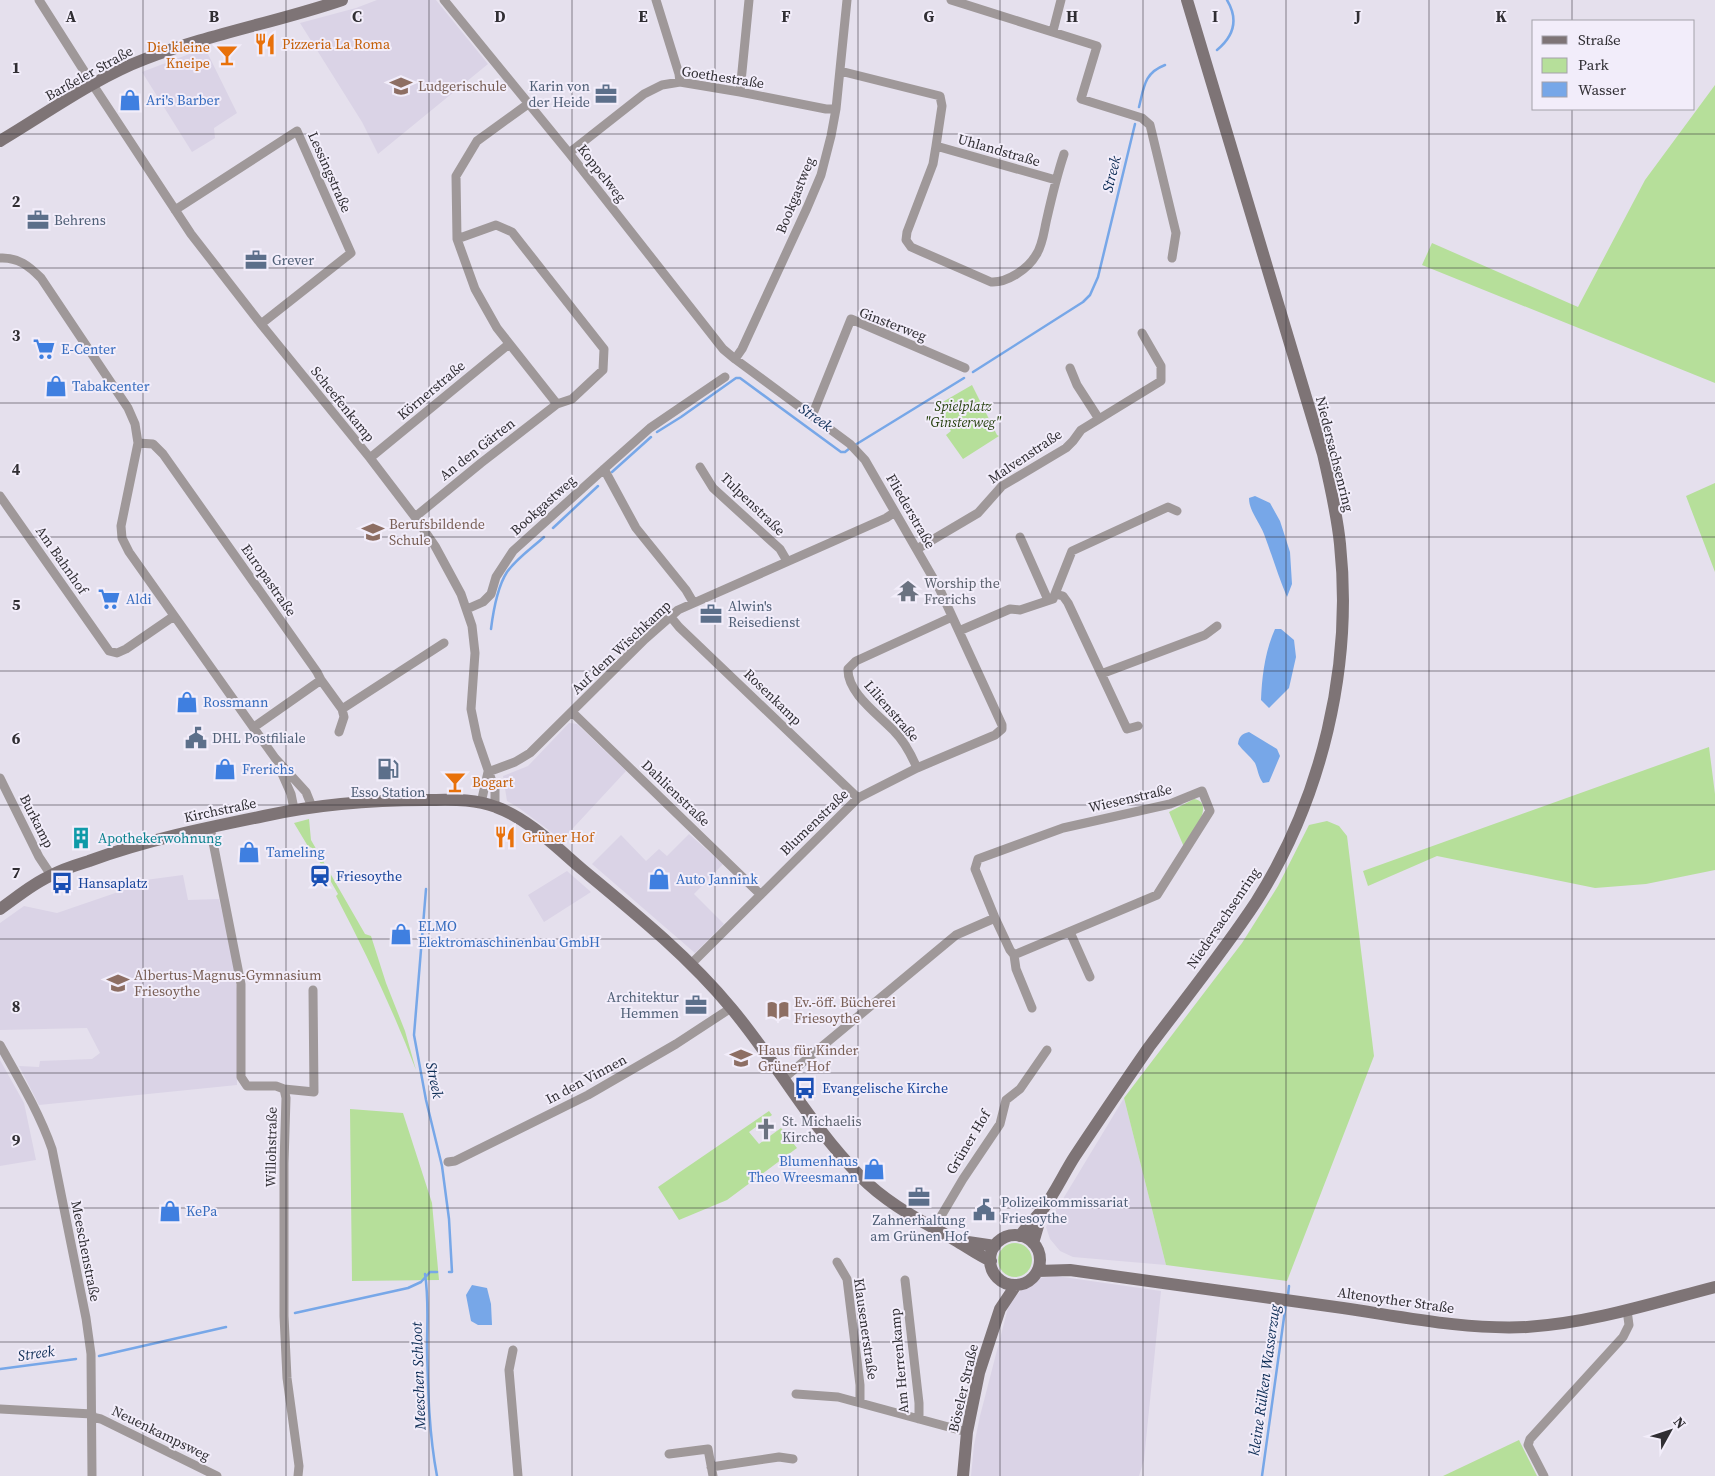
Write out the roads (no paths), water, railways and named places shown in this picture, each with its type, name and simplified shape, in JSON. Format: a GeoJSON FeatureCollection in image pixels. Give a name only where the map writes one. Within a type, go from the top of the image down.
{"type":"FeatureCollection","features":[{"type":"Feature","properties":{"kind":"main road","name":"Barßeler Straße"},"geometry":{"type":"LineString","coordinates":[[0,141],[118,71],[152,56],[324,3],[342,0]]}},
{"type":"Feature","properties":{"kind":"main road","name":"Niedersachsenring"},"geometry":{"type":"LineString","coordinates":[[1020,1236],[1043,1208],[1074,1158],[1148,1049],[1234,935],[1278,864],[1297,824],[1324,748],[1341,649],[1343,602],[1340,545],[1330,483],[1187,0]]}},
{"type":"Feature","properties":{"kind":"main road"},"geometry":{"type":"LineString","coordinates":[[312,806],[345,802],[456,799],[495,806],[529,826],[691,964],[731,1008],[838,1152],[862,1178],[887,1199],[991,1262]]}},
{"type":"Feature","properties":{"kind":"main road","name":"Kirchstraße"},"geometry":{"type":"LineString","coordinates":[[0,909],[51,875],[123,849],[170,835],[312,806]]}},
{"type":"Feature","properties":{"kind":"main road","name":"Niedersachsenring"},"geometry":{"type":"LineString","coordinates":[[1033,1243],[1043,1208]]}},
{"type":"Feature","properties":{"kind":"main road"},"geometry":{"type":"LineString","coordinates":[[1020,1236],[1033,1243],[1040,1257],[1038,1271],[1028,1281],[1016,1285],[1000,1280],[995,1275],[991,1262],[995,1246],[1006,1237],[1020,1236]]}},
{"type":"Feature","properties":{"kind":"main road"},"geometry":{"type":"LineString","coordinates":[[956,1240],[995,1246]]}},
{"type":"Feature","properties":{"kind":"main road","name":"Altenoyther Straße"},"geometry":{"type":"LineString","coordinates":[[1040,1257],[1070,1270]]}},
{"type":"Feature","properties":{"kind":"main road","name":"Altenoyther Straße"},"geometry":{"type":"LineString","coordinates":[[1038,1271],[1070,1270],[1432,1321],[1496,1327],[1559,1324],[1627,1310],[1715,1287]]}},
{"type":"Feature","properties":{"kind":"main road","name":"Böseler Straße"},"geometry":{"type":"LineString","coordinates":[[1000,1280],[1000,1309]]}},
{"type":"Feature","properties":{"kind":"main road","name":"Böseler Straße"},"geometry":{"type":"LineString","coordinates":[[963,1476],[967,1432],[979,1373],[1000,1309],[1016,1285]]}},
{"type":"Feature","properties":{"kind":"street"},"geometry":{"type":"LineString","coordinates":[[41,3],[52,0]]}},
{"type":"Feature","properties":{"kind":"street","name":"Koppelweg"},"geometry":{"type":"LineString","coordinates":[[444,0],[569,153],[723,349],[737,361]]}},
{"type":"Feature","properties":{"kind":"street"},"geometry":{"type":"LineString","coordinates":[[656,0],[680,82]]}},
{"type":"Feature","properties":{"kind":"street"},"geometry":{"type":"LineString","coordinates":[[740,92],[749,0]]}},
{"type":"Feature","properties":{"kind":"street","name":"Bookgastweg"},"geometry":{"type":"LineString","coordinates":[[737,361],[819,179],[831,136],[836,109],[847,0]]}},
{"type":"Feature","properties":{"kind":"street"},"geometry":{"type":"LineString","coordinates":[[951,0],[1096,46],[1082,99],[1142,118],[1150,125],[1176,234],[1172,258]]}},
{"type":"Feature","properties":{"kind":"street"},"geometry":{"type":"LineString","coordinates":[[1052,32],[1061,0]]}},
{"type":"Feature","properties":{"kind":"street","name":"Scheefenkamp"},"geometry":{"type":"LineString","coordinates":[[41,3],[191,234],[370,458],[435,546],[467,609],[472,626],[474,653],[471,709],[477,738],[495,790],[495,806]]}},
{"type":"Feature","properties":{"kind":"street","name":"Uhlandstraße"},"geometry":{"type":"LineString","coordinates":[[840,71],[940,96],[942,106],[933,164],[907,232],[906,240],[911,247],[991,282],[999,282],[1010,277],[1030,264],[1037,254],[1064,154]]}},
{"type":"Feature","properties":{"kind":"street","name":"Goethestraße"},"geometry":{"type":"LineString","coordinates":[[569,153],[644,94],[662,85],[680,82],[826,109],[836,109]]}},
{"type":"Feature","properties":{"kind":"street"},"geometry":{"type":"LineString","coordinates":[[528,104],[477,141],[456,176],[457,239],[475,289],[497,328],[556,404]]}},
{"type":"Feature","properties":{"kind":"street","name":"Lessingstraße"},"geometry":{"type":"LineString","coordinates":[[175,210],[297,131],[351,253],[261,324]]}},
{"type":"Feature","properties":{"kind":"street","name":"Uhlandstraße"},"geometry":{"type":"LineString","coordinates":[[936,146],[1056,180]]}},
{"type":"Feature","properties":{"kind":"street","name":"An den Gärten"},"geometry":{"type":"LineString","coordinates":[[415,517],[556,404],[572,399],[603,370],[604,349],[512,232],[496,225],[457,239]]}},
{"type":"Feature","properties":{"kind":"street"},"geometry":{"type":"LineString","coordinates":[[0,258],[29,265],[41,278],[128,408],[135,424],[138,442],[122,515],[122,538],[138,566],[275,758],[306,792],[312,806]]}},
{"type":"Feature","properties":{"kind":"street","name":"Ginsterweg"},"geometry":{"type":"LineString","coordinates":[[812,416],[851,319],[965,368]]}},
{"type":"Feature","properties":{"kind":"street","name":"Malvenstraße"},"geometry":{"type":"LineString","coordinates":[[917,549],[978,513],[1002,486],[1066,448],[1081,430],[1161,381],[1160,366],[1142,333]]}},
{"type":"Feature","properties":{"kind":"street","name":"Körnerstraße"},"geometry":{"type":"LineString","coordinates":[[370,458],[509,344]]}},
{"type":"Feature","properties":{"kind":"street","name":"Fliederstraße"},"geometry":{"type":"LineString","coordinates":[[737,361],[812,416],[852,447],[865,460],[917,549],[959,631],[1001,720]]}},
{"type":"Feature","properties":{"kind":"street"},"geometry":{"type":"LineString","coordinates":[[1070,368],[1077,385],[1099,419]]}},
{"type":"Feature","properties":{"kind":"street","name":"Bookgastweg"},"geometry":{"type":"LineString","coordinates":[[467,609],[483,602],[490,594],[496,577],[513,551],[650,428],[724,377]]}},
{"type":"Feature","properties":{"kind":"street","name":"Europastraße"},"geometry":{"type":"LineString","coordinates":[[138,442],[153,444],[163,454],[342,710]]}},
{"type":"Feature","properties":{"kind":"street","name":"Tulpenstraße"},"geometry":{"type":"LineString","coordinates":[[700,467],[713,488],[780,549],[788,561]]}},
{"type":"Feature","properties":{"kind":"street"},"geometry":{"type":"LineString","coordinates":[[604,469],[636,528],[686,590],[693,602]]}},
{"type":"Feature","properties":{"kind":"street","name":"Am Bahnhof"},"geometry":{"type":"LineString","coordinates":[[0,496],[109,651],[117,653],[126,649],[174,616]]}},
{"type":"Feature","properties":{"kind":"street"},"geometry":{"type":"LineString","coordinates":[[1052,597],[1072,551],[1168,508],[1177,511]]}},
{"type":"Feature","properties":{"kind":"street","name":"Auf dem Wischkamp"},"geometry":{"type":"LineString","coordinates":[[488,772],[515,762],[530,753],[670,616],[693,602],[886,518],[895,512]]}},
{"type":"Feature","properties":{"kind":"street"},"geometry":{"type":"LineString","coordinates":[[1020,537],[1052,597]]}},
{"type":"Feature","properties":{"kind":"street"},"geometry":{"type":"LineString","coordinates":[[959,631],[1010,609],[1020,610],[1052,597],[1063,596],[1127,729],[1138,726]]}},
{"type":"Feature","properties":{"kind":"street","name":"Rosenkamp"},"geometry":{"type":"LineString","coordinates":[[670,616],[679,627],[858,798]]}},
{"type":"Feature","properties":{"kind":"street","name":"Lilienstraße"},"geometry":{"type":"LineString","coordinates":[[917,768],[908,747],[856,692],[850,681],[848,669],[856,660],[952,617]]}},
{"type":"Feature","properties":{"kind":"street"},"geometry":{"type":"LineString","coordinates":[[1101,674],[1205,635],[1218,626]]}},
{"type":"Feature","properties":{"kind":"street"},"geometry":{"type":"LineString","coordinates":[[339,732],[344,717],[342,710],[444,643]]}},
{"type":"Feature","properties":{"kind":"street"},"geometry":{"type":"LineString","coordinates":[[254,727],[321,680]]}},
{"type":"Feature","properties":{"kind":"street","name":"Dahlienstraße"},"geometry":{"type":"LineString","coordinates":[[572,712],[760,894]]}},
{"type":"Feature","properties":{"kind":"street","name":"Blumenstraße"},"geometry":{"type":"LineString","coordinates":[[691,964],[858,798],[917,768],[995,735],[1002,729],[1001,720]]}},
{"type":"Feature","properties":{"kind":"street"},"geometry":{"type":"LineString","coordinates":[[275,758],[291,794],[294,809]]}},
{"type":"Feature","properties":{"kind":"street"},"geometry":{"type":"LineString","coordinates":[[481,802],[488,772]]}},
{"type":"Feature","properties":{"kind":"street","name":"Burkamp"},"geometry":{"type":"LineString","coordinates":[[0,778],[39,857],[51,875]]}},
{"type":"Feature","properties":{"kind":"street","name":"Wiesenstraße"},"geometry":{"type":"LineString","coordinates":[[1014,955],[1157,895],[1210,811],[1202,791],[1170,804],[1063,828],[978,859],[975,869],[1010,950],[1014,955],[1016,969],[1032,1008]]}},
{"type":"Feature","properties":{"kind":"street","name":"Willohstraße"},"geometry":{"type":"LineString","coordinates":[[210,827],[241,984],[241,1077],[247,1086],[276,1086],[284,1089],[286,1098],[284,1316],[287,1378],[300,1466],[298,1476]]}},
{"type":"Feature","properties":{"kind":"street"},"geometry":{"type":"LineString","coordinates":[[784,1078],[956,935],[996,918]]}},
{"type":"Feature","properties":{"kind":"street"},"geometry":{"type":"LineString","coordinates":[[1070,932],[1090,977]]}},
{"type":"Feature","properties":{"kind":"street"},"geometry":{"type":"LineString","coordinates":[[284,1089],[314,1092],[313,990]]}},
{"type":"Feature","properties":{"kind":"street","name":"In den Vinnen"},"geometry":{"type":"LineString","coordinates":[[448,1162],[455,1161],[588,1095],[676,1044],[731,1008]]}},
{"type":"Feature","properties":{"kind":"street","name":"Meeschenstraße"},"geometry":{"type":"LineString","coordinates":[[0,1045],[46,1131],[52,1149],[86,1318],[91,1354],[92,1476]]}},
{"type":"Feature","properties":{"kind":"street","name":"Grüner Hof"},"geometry":{"type":"LineString","coordinates":[[934,1228],[963,1179],[1000,1124],[1006,1100],[1020,1089],[1047,1050]]}},
{"type":"Feature","properties":{"kind":"street","name":"Klausenerstraße"},"geometry":{"type":"LineString","coordinates":[[837,1262],[847,1279],[860,1385],[860,1402]]}},
{"type":"Feature","properties":{"kind":"street","name":"Am Herrenkamp"},"geometry":{"type":"LineString","coordinates":[[905,1280],[919,1403],[919,1419],[967,1432]]}},
{"type":"Feature","properties":{"kind":"street"},"geometry":{"type":"LineString","coordinates":[[1544,1476],[1528,1445],[1530,1438],[1623,1337],[1629,1325],[1627,1310]]}},
{"type":"Feature","properties":{"kind":"street"},"geometry":{"type":"LineString","coordinates":[[513,1350],[509,1370],[518,1476]]}},
{"type":"Feature","properties":{"kind":"street"},"geometry":{"type":"LineString","coordinates":[[796,1394],[838,1397],[919,1419]]}},
{"type":"Feature","properties":{"kind":"street","name":"Neuenkampsweg"},"geometry":{"type":"LineString","coordinates":[[0,1409],[101,1418],[218,1476]]}},
{"type":"Feature","properties":{"kind":"street"},"geometry":{"type":"LineString","coordinates":[[669,1454],[708,1449],[712,1471],[780,1458],[793,1459]]}},
{"type":"Feature","properties":{"kind":"water"},"geometry":{"type":"Polygon","coordinates":[[[1255,496],[1270,503],[1280,521],[1290,552],[1292,584],[1287,597],[1264,534],[1249,503],[1249,498],[1255,496]]]}},
{"type":"Feature","properties":{"kind":"water"},"geometry":{"type":"Polygon","coordinates":[[[1275,629],[1281,629],[1294,640],[1296,657],[1289,688],[1269,708],[1261,700],[1261,691],[1266,655],[1275,629]]]}},
{"type":"Feature","properties":{"kind":"water"},"geometry":{"type":"Polygon","coordinates":[[[1249,732],[1277,749],[1280,756],[1269,782],[1263,783],[1255,763],[1238,744],[1241,736],[1249,732]]]}},
{"type":"Feature","properties":{"kind":"water"},"geometry":{"type":"Polygon","coordinates":[[[472,1285],[487,1288],[491,1304],[492,1325],[478,1325],[471,1321],[466,1295],[472,1285]]]}},
{"type":"Feature","properties":{"kind":"waterway","name":"Streek"},"geometry":{"type":"LineString","coordinates":[[1217,50],[1223,45],[1233,27],[1233,14],[1227,0]]}},
{"type":"Feature","properties":{"kind":"waterway","name":"Streek"},"geometry":{"type":"LineString","coordinates":[[1139,107],[1146,81],[1153,72],[1165,65]]}},
{"type":"Feature","properties":{"kind":"waterway","name":"Streek"},"geometry":{"type":"LineString","coordinates":[[973,372],[1083,302],[1090,295],[1098,277],[1135,124]]}},
{"type":"Feature","properties":{"kind":"waterway","name":"Streek"},"geometry":{"type":"LineString","coordinates":[[657,432],[736,378],[740,378],[841,452],[845,452],[850,448]]}},
{"type":"Feature","properties":{"kind":"waterway","name":"Streek"},"geometry":{"type":"LineString","coordinates":[[855,445],[964,378]]}},
{"type":"Feature","properties":{"kind":"waterway","name":"Streek"},"geometry":{"type":"LineString","coordinates":[[612,472],[651,437]]}},
{"type":"Feature","properties":{"kind":"waterway","name":"Streek"},"geometry":{"type":"LineString","coordinates":[[553,528],[598,486]]}},
{"type":"Feature","properties":{"kind":"waterway","name":"Streek"},"geometry":{"type":"LineString","coordinates":[[491,629],[499,592],[507,572],[544,537]]}},
{"type":"Feature","properties":{"kind":"waterway","name":"Streek"},"geometry":{"type":"LineString","coordinates":[[426,889],[414,1035],[426,1100],[442,1166],[449,1219],[452,1272],[449,1272]]}},
{"type":"Feature","properties":{"kind":"waterway","name":"Streek"},"geometry":{"type":"LineString","coordinates":[[295,1313],[408,1288],[421,1282],[430,1272],[437,1272]]}},
{"type":"Feature","properties":{"kind":"waterway","name":"Meeschen Schloot"},"geometry":{"type":"LineString","coordinates":[[425,1274],[429,1412],[437,1476]]}},
{"type":"Feature","properties":{"kind":"waterway","name":"kleine Rülken Wasserzug"},"geometry":{"type":"LineString","coordinates":[[1288,1295],[1289,1286]]}},
{"type":"Feature","properties":{"kind":"waterway","name":"kleine Rülken Wasserzug"},"geometry":{"type":"LineString","coordinates":[[1262,1476],[1286,1303]]}},
{"type":"Feature","properties":{"kind":"waterway","name":"Streek"},"geometry":{"type":"LineString","coordinates":[[99,1356],[226,1327]]}},
{"type":"Feature","properties":{"kind":"waterway","name":"Streek"},"geometry":{"type":"LineString","coordinates":[[0,1369],[76,1359]]}},
{"type":"Feature","properties":{"kind":"place","name":"Pizzeria La Roma"},"geometry":{"type":"Point","coordinates":[265,44]}},
{"type":"Feature","properties":{"kind":"place","name":"Die kleine Kneipe"},"geometry":{"type":"Point","coordinates":[227,55]}},
{"type":"Feature","properties":{"kind":"place","name":"Ludgerischule"},"geometry":{"type":"Point","coordinates":[401,86]}},
{"type":"Feature","properties":{"kind":"place","name":"Karin von der Heide"},"geometry":{"type":"Point","coordinates":[606,94]}},
{"type":"Feature","properties":{"kind":"place","name":"Ari's Barber"},"geometry":{"type":"Point","coordinates":[130,100]}},
{"type":"Feature","properties":{"kind":"place","name":"Behrens"},"geometry":{"type":"Point","coordinates":[38,220]}},
{"type":"Feature","properties":{"kind":"place","name":"Grever"},"geometry":{"type":"Point","coordinates":[256,260]}},
{"type":"Feature","properties":{"kind":"place","name":"E-Center"},"geometry":{"type":"Point","coordinates":[44,349]}},
{"type":"Feature","properties":{"kind":"place","name":"Tabakcenter"},"geometry":{"type":"Point","coordinates":[56,386]}},
{"type":"Feature","properties":{"kind":"place","name":"Berufsbildende Schule"},"geometry":{"type":"Point","coordinates":[373,532]}},
{"type":"Feature","properties":{"kind":"place","name":"Worship the Frerichs"},"geometry":{"type":"Point","coordinates":[908,591]}},
{"type":"Feature","properties":{"kind":"place","name":"Aldi"},"geometry":{"type":"Point","coordinates":[109,599]}},
{"type":"Feature","properties":{"kind":"place","name":"Alwin's Reisedienst"},"geometry":{"type":"Point","coordinates":[711,614]}},
{"type":"Feature","properties":{"kind":"place","name":"Rossmann"},"geometry":{"type":"Point","coordinates":[187,702]}},
{"type":"Feature","properties":{"kind":"place","name":"DHL Postfiliale"},"geometry":{"type":"Point","coordinates":[196,738]}},
{"type":"Feature","properties":{"kind":"place","name":"Frerichs"},"geometry":{"type":"Point","coordinates":[225,769]}},
{"type":"Feature","properties":{"kind":"place","name":"Esso Station"},"geometry":{"type":"Point","coordinates":[388,769]}},
{"type":"Feature","properties":{"kind":"place","name":"Bogart"},"geometry":{"type":"Point","coordinates":[455,782]}},
{"type":"Feature","properties":{"kind":"place","name":"Grüner Hof"},"geometry":{"type":"Point","coordinates":[505,837]}},
{"type":"Feature","properties":{"kind":"place","name":"Apothekerwohnung"},"geometry":{"type":"Point","coordinates":[81,838]}},
{"type":"Feature","properties":{"kind":"place","name":"Tameling"},"geometry":{"type":"Point","coordinates":[249,852]}},
{"type":"Feature","properties":{"kind":"place","name":"Friesoythe"},"geometry":{"type":"Point","coordinates":[320,876]}},
{"type":"Feature","properties":{"kind":"place","name":"Auto Jannink"},"geometry":{"type":"Point","coordinates":[659,879]}},
{"type":"Feature","properties":{"kind":"place","name":"Hansaplatz"},"geometry":{"type":"Point","coordinates":[62,883]}},
{"type":"Feature","properties":{"kind":"place","name":"ELMO Elektromaschinenbau GmbH"},"geometry":{"type":"Point","coordinates":[401,934]}},
{"type":"Feature","properties":{"kind":"place","name":"Albertus-Magnus-Gymnasium Friesoythe"},"geometry":{"type":"Point","coordinates":[118,983]}},
{"type":"Feature","properties":{"kind":"place","name":"Architektur Hemmen"},"geometry":{"type":"Point","coordinates":[696,1005]}},
{"type":"Feature","properties":{"kind":"place","name":"Ev.-öff. Bücherei Friesoythe"},"geometry":{"type":"Point","coordinates":[778,1010]}},
{"type":"Feature","properties":{"kind":"place","name":"Haus für Kinder Grüner Hof"},"geometry":{"type":"Point","coordinates":[741,1058]}},
{"type":"Feature","properties":{"kind":"place","name":"Evangelische Kirche"},"geometry":{"type":"Point","coordinates":[805,1088]}},
{"type":"Feature","properties":{"kind":"place","name":"St. Michaelis Kirche"},"geometry":{"type":"Point","coordinates":[766,1129]}},
{"type":"Feature","properties":{"kind":"place","name":"Blumenhaus Theo Wreesmann"},"geometry":{"type":"Point","coordinates":[874,1169]}},
{"type":"Feature","properties":{"kind":"place","name":"Zahnerhaltung am Grünen Hof"},"geometry":{"type":"Point","coordinates":[919,1197]}},
{"type":"Feature","properties":{"kind":"place","name":"Polizeikommissariat Friesoythe"},"geometry":{"type":"Point","coordinates":[984,1210]}},
{"type":"Feature","properties":{"kind":"place","name":"KePa"},"geometry":{"type":"Point","coordinates":[170,1211]}},
{"type":"Feature","properties":{"kind":"park label","name":"Spielplatz \"Ginsterweg\""},"geometry":{"type":"Point","coordinates":[963,414]}}]}
